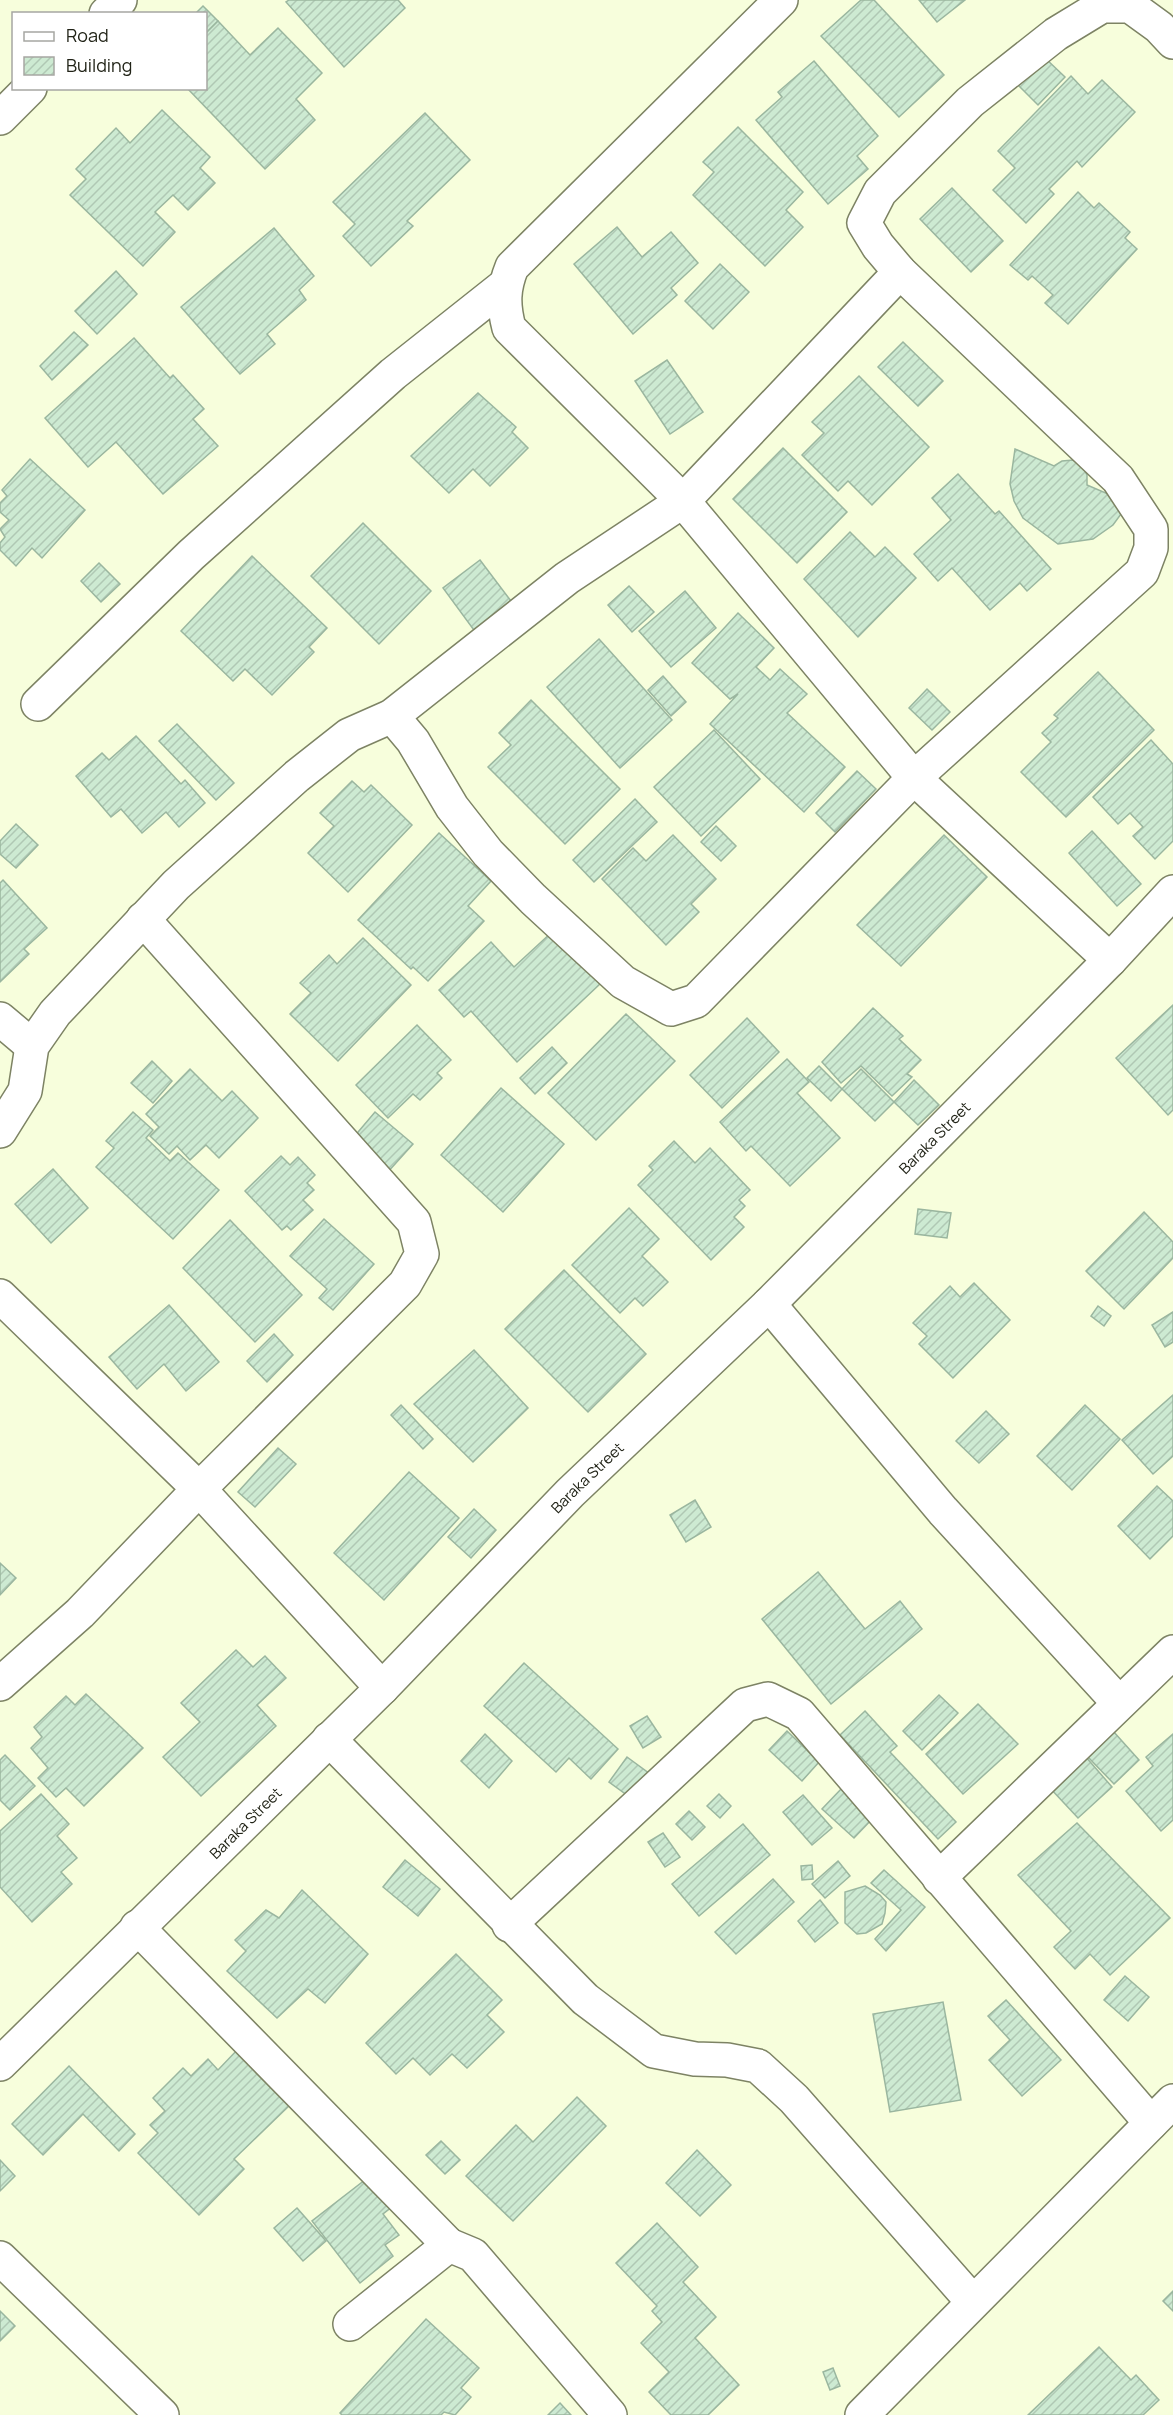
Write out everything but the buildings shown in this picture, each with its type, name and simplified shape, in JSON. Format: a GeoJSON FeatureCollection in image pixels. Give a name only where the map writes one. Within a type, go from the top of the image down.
{"type":"FeatureCollection","features":[{"type":"Feature","properties":{"kind":"street"},"geometry":{"type":"LineString","coordinates":[[108,12],[120,0]]}},
{"type":"Feature","properties":{"kind":"street"},"geometry":{"type":"LineString","coordinates":[[781,0],[526,250],[512,267],[504,286],[503,308],[509,328],[683,501],[914,778],[1110,960]]}},
{"type":"Feature","properties":{"kind":"street"},"geometry":{"type":"LineString","coordinates":[[392,716],[413,741],[452,807],[488,853],[533,899],[623,982],[671,1009],[696,1001],[914,778],[1142,572],[1151,548],[1151,529],[1118,479],[900,272],[878,246],[864,223],[880,192],[970,102],[1056,34],[1102,6],[1134,3],[1173,42]]}},
{"type":"Feature","properties":{"kind":"street"},"geometry":{"type":"LineString","coordinates":[[0,118],[28,90]]}},
{"type":"Feature","properties":{"kind":"street"},"geometry":{"type":"LineString","coordinates":[[0,1131],[25,1091],[32,1046],[55,1013],[176,885],[297,776],[349,735],[392,716],[413,696],[467,659],[567,578],[683,501],[900,272]]}},
{"type":"Feature","properties":{"kind":"street"},"geometry":{"type":"LineString","coordinates":[[38,704],[200,548],[393,374],[504,286]]}},
{"type":"Feature","properties":{"kind":"street","name":"Baraka Street"},"geometry":{"type":"LineString","coordinates":[[0,2064],[382,1688],[570,1493],[769,1304],[1110,960],[1173,892]]}},
{"type":"Feature","properties":{"kind":"street"},"geometry":{"type":"LineString","coordinates":[[0,1684],[80,1613],[199,1489],[405,1284],[422,1254],[414,1222],[143,919]]}},
{"type":"Feature","properties":{"kind":"street"},"geometry":{"type":"LineString","coordinates":[[0,1019],[32,1046]]}},
{"type":"Feature","properties":{"kind":"street"},"geometry":{"type":"LineString","coordinates":[[0,1296],[199,1489],[382,1688]]}},
{"type":"Feature","properties":{"kind":"street"},"geometry":{"type":"LineString","coordinates":[[769,1304],[943,1511],[1119,1703]]}},
{"type":"Feature","properties":{"kind":"street"},"geometry":{"type":"LineString","coordinates":[[939,1878],[1173,1652]]}},
{"type":"Feature","properties":{"kind":"street"},"geometry":{"type":"LineString","coordinates":[[509,1925],[745,1705],[768,1700],[799,1714],[939,1878],[1162,2112],[973,2302],[877,2410]]}},
{"type":"Feature","properties":{"kind":"street"},"geometry":{"type":"LineString","coordinates":[[329,1739],[509,1925],[585,1999],[654,2051],[695,2060],[727,2060],[758,2066],[794,2099],[973,2302]]}},
{"type":"Feature","properties":{"kind":"street"},"geometry":{"type":"LineString","coordinates":[[137,1927],[449,2245],[473,2255],[610,2415]]}},
{"type":"Feature","properties":{"kind":"street"},"geometry":{"type":"LineString","coordinates":[[350,2324],[449,2245]]}},
{"type":"Feature","properties":{"kind":"street"},"geometry":{"type":"LineString","coordinates":[[0,2258],[162,2415]]}}]}
